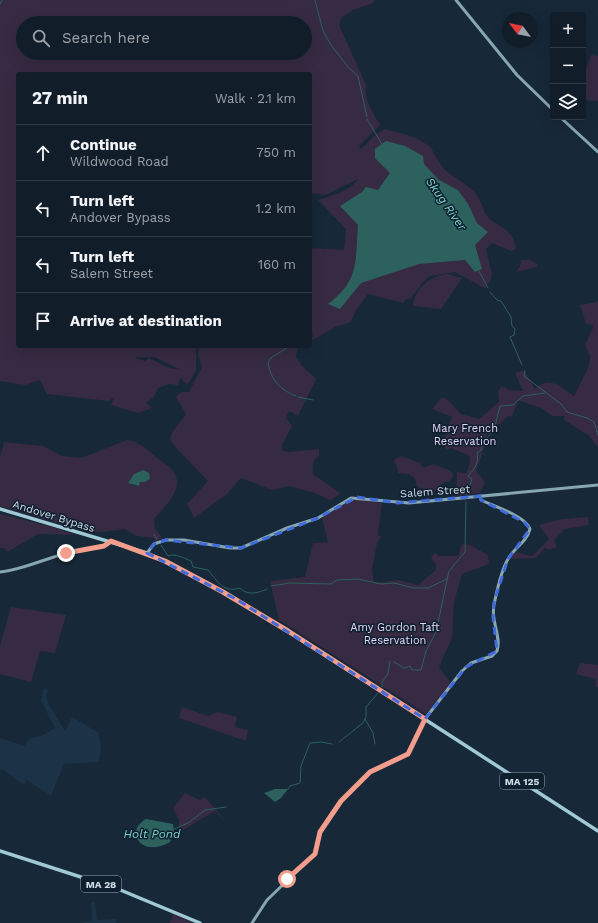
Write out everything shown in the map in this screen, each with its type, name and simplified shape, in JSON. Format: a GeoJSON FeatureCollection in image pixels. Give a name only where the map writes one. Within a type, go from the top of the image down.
{"type":"FeatureCollection","features":[{"type":"Feature","properties":{"kind":"main road","name":"Andover Bypass"},"geometry":{"type":"LineString","coordinates":[[0,509],[111,541],[146,553],[175,566],[236,599],[288,631],[598,831]]}},
{"type":"Feature","properties":{"kind":"main road","name":"MA 28"},"geometry":{"type":"LineString","coordinates":[[0,851],[118,889],[200,923]]}},
{"type":"Feature","properties":{"kind":"street"},"geometry":{"type":"LineString","coordinates":[[456,0],[517,75],[550,107]]}},
{"type":"Feature","properties":{"kind":"street"},"geometry":{"type":"LineString","coordinates":[[563,120],[598,152]]}},
{"type":"Feature","properties":{"kind":"street","name":"Salem Street"},"geometry":{"type":"LineString","coordinates":[[146,553],[154,544],[166,540],[184,540],[230,548],[241,548],[287,528],[318,518],[351,498],[362,497],[398,503],[598,485]]}},
{"type":"Feature","properties":{"kind":"street"},"geometry":{"type":"LineString","coordinates":[[252,923],[261,907],[270,896],[315,854],[320,832],[341,801],[370,772],[408,754],[425,719],[464,668],[473,662],[492,656],[497,651],[498,642],[493,617],[494,602],[508,559],[530,531],[529,526],[524,522],[498,507],[481,500],[480,496]]}},
{"type":"Feature","properties":{"kind":"street"},"geometry":{"type":"LineString","coordinates":[[0,572],[18,569],[56,555],[104,546],[111,541]]}},
{"type":"Feature","properties":{"kind":"highlighted area"},"geometry":{"type":"Polygon","coordinates":[[[480,496],[481,500],[524,522],[530,529],[508,559],[494,602],[493,617],[497,651],[466,667],[425,719],[236,599],[147,553],[154,544],[166,540],[241,548],[318,518],[357,497],[398,503],[480,496]]]}},
{"type":"Feature","properties":{"kind":"shaded area"},"geometry":{"type":"Polygon","coordinates":[[[44,688],[48,689],[46,696],[49,705],[65,731],[72,717],[99,733],[101,748],[99,762],[64,764],[51,796],[27,780],[24,785],[3,770],[0,770],[0,738],[24,746],[29,739],[43,735],[55,728],[41,701],[44,688]]]}},
{"type":"Feature","properties":{"kind":"shaded area"},"geometry":{"type":"Polygon","coordinates":[[[95,901],[97,920],[116,919],[116,923],[81,923],[92,920],[91,903],[95,901]]]}},
{"type":"Feature","properties":{"kind":"green space"},"geometry":{"type":"Polygon","coordinates":[[[0,0],[374,0],[373,3],[353,10],[342,17],[339,25],[366,85],[366,96],[380,125],[359,146],[361,149],[375,135],[385,129],[414,138],[430,147],[445,170],[467,185],[475,193],[487,216],[512,236],[516,249],[511,251],[492,243],[486,249],[492,274],[490,283],[487,283],[486,289],[455,272],[430,276],[423,282],[411,298],[405,300],[403,303],[368,294],[355,312],[351,322],[335,327],[312,340],[312,248],[344,250],[346,229],[318,200],[345,190],[358,179],[325,195],[312,193],[312,72],[16,72],[16,348],[196,348],[196,371],[188,384],[182,380],[181,377],[178,385],[169,384],[158,388],[154,397],[146,403],[152,408],[138,413],[111,405],[114,397],[109,401],[47,394],[40,380],[25,385],[0,381],[0,0]],[[134,357],[145,361],[149,358],[169,368],[181,370],[154,357],[134,357]]]}},
{"type":"Feature","properties":{"kind":"green space"},"geometry":{"type":"Polygon","coordinates":[[[591,55],[598,56],[598,101],[586,100],[586,69],[591,55]]]}},
{"type":"Feature","properties":{"kind":"green space"},"geometry":{"type":"Polygon","coordinates":[[[521,260],[530,260],[538,265],[537,267],[516,272],[520,267],[521,260]]]}},
{"type":"Feature","properties":{"kind":"green space"},"geometry":{"type":"Polygon","coordinates":[[[447,274],[462,278],[441,309],[413,306],[416,294],[424,284],[435,277],[447,274]]]}},
{"type":"Feature","properties":{"kind":"green space","name":"Mary French Reservation"},"geometry":{"type":"Polygon","coordinates":[[[598,300],[598,447],[588,435],[564,420],[565,416],[553,416],[541,408],[518,400],[512,417],[508,416],[500,424],[490,425],[486,438],[487,440],[476,471],[485,482],[480,493],[456,496],[457,472],[466,473],[469,466],[470,456],[451,448],[447,450],[442,445],[452,417],[432,409],[442,397],[448,400],[461,414],[479,419],[499,402],[498,391],[502,386],[509,390],[523,391],[515,373],[524,370],[535,389],[546,383],[551,383],[556,384],[574,396],[589,366],[590,356],[585,345],[593,328],[593,325],[586,324],[580,305],[596,302],[598,300]]]}},
{"type":"Feature","properties":{"kind":"green space"},"geometry":{"type":"Polygon","coordinates":[[[199,348],[300,348],[297,350],[296,357],[302,366],[316,379],[298,416],[289,411],[286,418],[292,426],[282,445],[282,450],[289,452],[319,449],[319,456],[313,464],[313,474],[341,494],[330,500],[315,493],[289,486],[272,490],[241,478],[227,494],[194,518],[187,504],[208,481],[176,448],[170,439],[175,428],[186,414],[176,397],[181,392],[189,392],[202,367],[198,355],[199,348]]]}},
{"type":"Feature","properties":{"kind":"green space"},"geometry":{"type":"Polygon","coordinates":[[[127,440],[143,446],[167,465],[173,471],[177,484],[172,497],[154,519],[155,529],[162,538],[155,542],[154,538],[137,536],[125,529],[101,532],[85,531],[0,506],[0,458],[4,442],[43,446],[62,456],[81,458],[127,440]],[[143,470],[134,474],[128,483],[137,486],[140,482],[145,482],[150,479],[149,474],[143,470]]]}},
{"type":"Feature","properties":{"kind":"green space"},"geometry":{"type":"Polygon","coordinates":[[[401,456],[420,463],[423,468],[433,464],[449,470],[454,475],[450,481],[440,485],[428,498],[423,494],[422,489],[417,486],[415,478],[408,474],[398,473],[397,465],[394,462],[395,459],[401,456]]]}},
{"type":"Feature","properties":{"kind":"green space","name":"Amy Gordon Taft Reservation"},"geometry":{"type":"Polygon","coordinates":[[[358,499],[382,503],[378,535],[381,537],[377,543],[372,570],[374,583],[398,580],[418,585],[436,570],[436,565],[431,557],[435,553],[439,556],[458,556],[462,544],[470,545],[488,555],[489,564],[462,574],[454,602],[452,638],[439,667],[451,683],[426,714],[279,620],[270,581],[305,577],[313,543],[328,542],[322,518],[347,502],[358,499]]]}},
{"type":"Feature","properties":{"kind":"green space"},"geometry":{"type":"Polygon","coordinates":[[[0,514],[53,527],[74,535],[38,534],[7,552],[4,548],[0,548],[0,514]]]}},
{"type":"Feature","properties":{"kind":"green space"},"geometry":{"type":"Polygon","coordinates":[[[588,517],[589,525],[565,529],[554,540],[557,547],[549,550],[545,548],[536,558],[510,559],[515,552],[532,556],[549,539],[539,525],[562,519],[588,517]]]}},
{"type":"Feature","properties":{"kind":"green space"},"geometry":{"type":"Polygon","coordinates":[[[11,607],[66,615],[55,653],[40,651],[31,682],[0,674],[0,646],[11,607]]]}},
{"type":"Feature","properties":{"kind":"green space"},"geometry":{"type":"Polygon","coordinates":[[[580,663],[598,665],[598,687],[595,686],[596,679],[576,674],[580,663]]]}},
{"type":"Feature","properties":{"kind":"green space"},"geometry":{"type":"Polygon","coordinates":[[[182,707],[208,716],[218,712],[237,717],[235,727],[248,730],[246,741],[179,718],[182,707]]]}},
{"type":"Feature","properties":{"kind":"green space"},"geometry":{"type":"Polygon","coordinates":[[[185,793],[200,800],[205,797],[229,825],[215,811],[178,833],[179,820],[173,808],[185,793]]]}},
{"type":"Feature","properties":{"kind":"green space"},"geometry":{"type":"Polygon","coordinates":[[[173,914],[193,923],[170,923],[173,914]]]}},
{"type":"Feature","properties":{"kind":"water"},"geometry":{"type":"Polygon","coordinates":[[[386,141],[405,146],[423,156],[424,164],[439,180],[458,190],[468,204],[477,223],[488,232],[475,245],[482,269],[475,272],[465,260],[419,264],[361,283],[340,309],[328,304],[346,287],[351,278],[356,259],[358,225],[340,206],[362,192],[366,187],[378,190],[390,173],[375,158],[375,149],[386,141]]]}},
{"type":"Feature","properties":{"kind":"water"},"geometry":{"type":"Polygon","coordinates":[[[143,470],[149,473],[150,479],[145,482],[140,482],[139,486],[128,483],[134,474],[143,470]]]}},
{"type":"Feature","properties":{"kind":"water"},"geometry":{"type":"Polygon","coordinates":[[[275,789],[288,789],[281,798],[275,802],[264,793],[275,789]]]}},
{"type":"Feature","properties":{"kind":"water","name":"Holt Pond"},"geometry":{"type":"Polygon","coordinates":[[[146,819],[173,824],[174,832],[170,842],[160,846],[151,847],[144,845],[139,841],[136,836],[136,830],[146,819]]]}},
{"type":"Feature","properties":{"kind":"waterway"},"geometry":{"type":"LineString","coordinates":[[0,4],[2,0]]}},
{"type":"Feature","properties":{"kind":"waterway","name":"Skug River"},"geometry":{"type":"LineString","coordinates":[[315,0],[323,31],[331,45],[349,68],[358,76],[367,117]]}},
{"type":"Feature","properties":{"kind":"waterway","name":"Skug River"},"geometry":{"type":"LineString","coordinates":[[367,119],[382,144]]}},
{"type":"Feature","properties":{"kind":"waterway","name":"Skug River"},"geometry":{"type":"LineString","coordinates":[[479,271],[488,288]]}},
{"type":"Feature","properties":{"kind":"waterway","name":"Skug River"},"geometry":{"type":"LineString","coordinates":[[490,292],[497,300],[501,301],[511,317],[512,326],[515,329],[514,335],[510,337],[522,365]]}},
{"type":"Feature","properties":{"kind":"waterway"},"geometry":{"type":"LineString","coordinates":[[287,348],[272,357],[268,362],[269,368],[277,383],[285,391],[296,396]]}},
{"type":"Feature","properties":{"kind":"waterway","name":"Skug River"},"geometry":{"type":"LineString","coordinates":[[525,371],[524,376],[561,404],[567,412],[587,418],[594,422],[598,435]]}},
{"type":"Feature","properties":{"kind":"waterway"},"geometry":{"type":"LineString","coordinates":[[467,494],[472,479],[468,476],[476,466],[477,453],[481,450],[483,442],[494,430],[500,406],[513,405],[523,396],[545,393]]}},
{"type":"Feature","properties":{"kind":"waterway"},"geometry":{"type":"LineString","coordinates":[[298,397],[313,400]]}},
{"type":"Feature","properties":{"kind":"waterway"},"geometry":{"type":"LineString","coordinates":[[394,662],[404,668],[410,666],[412,670],[421,670],[426,651],[436,632],[449,571],[465,552],[466,501]]}},
{"type":"Feature","properties":{"kind":"waterway"},"geometry":{"type":"LineString","coordinates":[[154,534],[157,539]]}},
{"type":"Feature","properties":{"kind":"waterway"},"geometry":{"type":"LineString","coordinates":[[161,545],[168,556],[180,556],[191,561],[193,567],[208,570],[225,588],[240,588],[243,591],[250,593],[257,593],[267,589]]}},
{"type":"Feature","properties":{"kind":"waterway"},"geometry":{"type":"LineString","coordinates":[[271,586],[290,583],[331,584],[337,580],[358,579],[381,584],[394,583],[414,588],[428,588],[447,579]]}},
{"type":"Feature","properties":{"kind":"waterway"},"geometry":{"type":"LineString","coordinates":[[382,687],[382,682],[388,674],[390,661]]}},
{"type":"Feature","properties":{"kind":"waterway"},"geometry":{"type":"LineString","coordinates":[[339,742],[363,723],[366,717],[366,707],[378,693]]}},
{"type":"Feature","properties":{"kind":"waterway"},"geometry":{"type":"LineString","coordinates":[[365,719],[373,733],[375,744]]}},
{"type":"Feature","properties":{"kind":"waterway"},"geometry":{"type":"LineString","coordinates":[[288,789],[290,786],[300,783],[301,766],[310,743],[321,742],[332,744]]}},
{"type":"Feature","properties":{"kind":"waterway"},"geometry":{"type":"LineString","coordinates":[[174,829],[188,823],[205,810],[226,807]]}},
{"type":"Feature","properties":{"kind":"route"},"geometry":{"type":"LineString","coordinates":[[66,553],[108,545],[111,541],[165,561],[223,592],[288,631],[425,719],[408,754],[370,772],[341,801],[320,832],[316,853],[287,879]]}}]}
